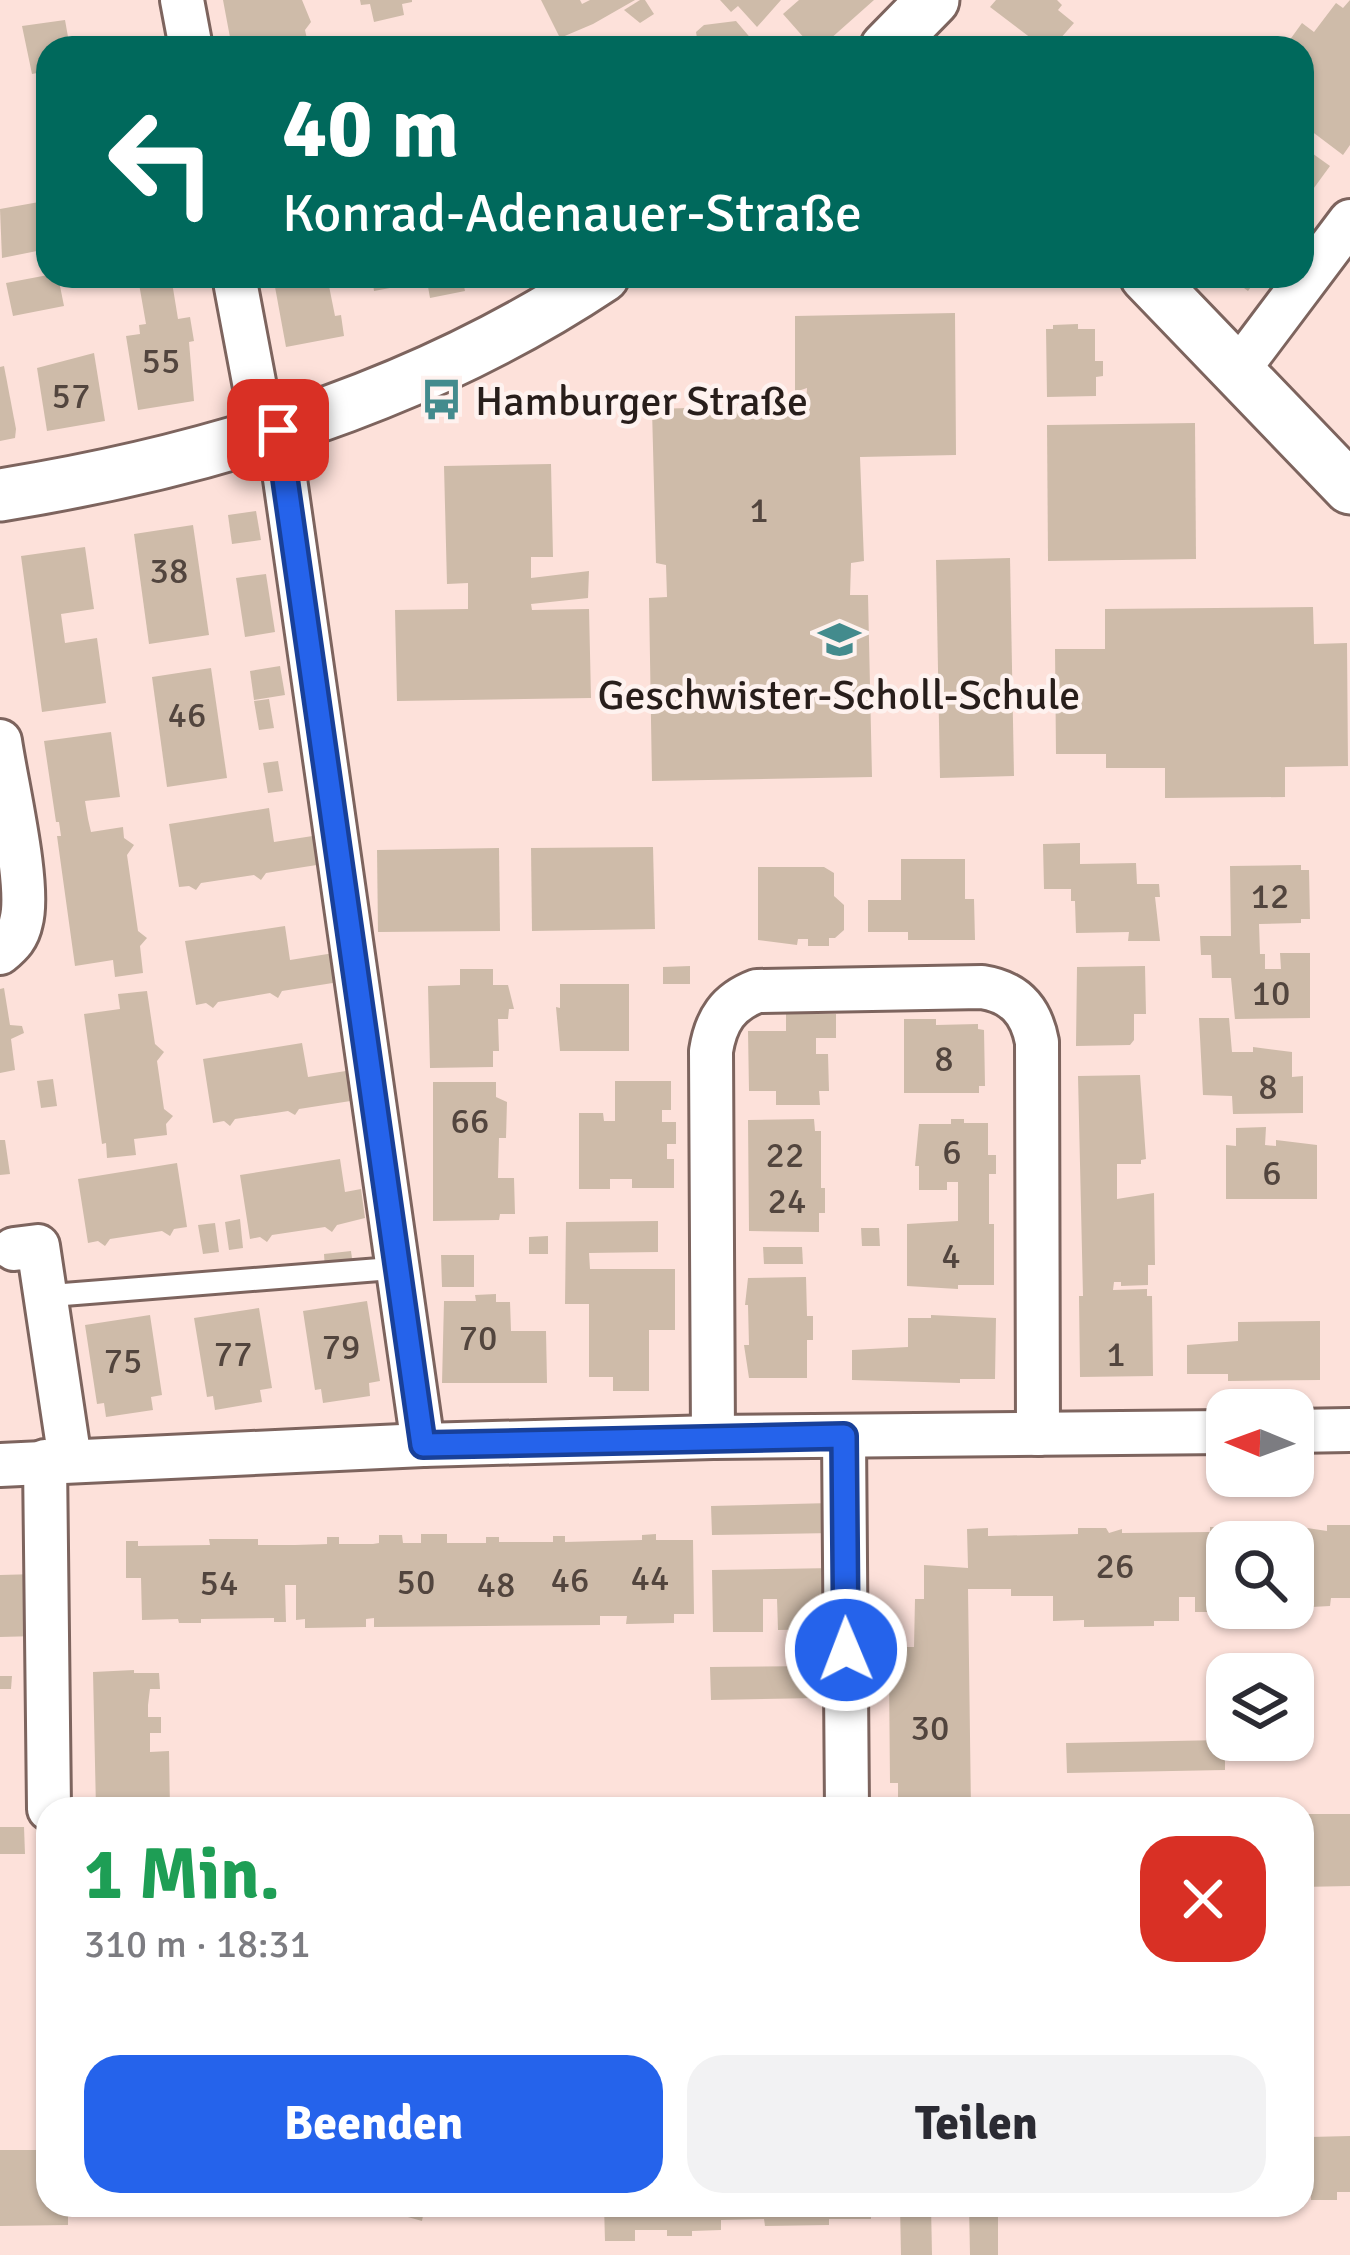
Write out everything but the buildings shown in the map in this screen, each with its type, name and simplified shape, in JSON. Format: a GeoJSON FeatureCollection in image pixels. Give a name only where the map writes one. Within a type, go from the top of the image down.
{"type":"FeatureCollection","features":[{"type":"Feature","properties":{"kind":"street"},"geometry":{"type":"LineString","coordinates":[[182,0],[189,36]]}},
{"type":"Feature","properties":{"kind":"street"},"geometry":{"type":"LineString","coordinates":[[1314,269],[1350,221]]}},
{"type":"Feature","properties":{"kind":"street"},"geometry":{"type":"LineString","coordinates":[[237,288],[271,432],[423,1445]]}},
{"type":"Feature","properties":{"kind":"street"},"geometry":{"type":"LineString","coordinates":[[0,495],[158,465],[271,432],[429,372],[581,288]]}},
{"type":"Feature","properties":{"kind":"street"},"geometry":{"type":"LineString","coordinates":[[1158,288],[1350,488]]}},
{"type":"Feature","properties":{"kind":"street"},"geometry":{"type":"LineString","coordinates":[[1238,370],[1300,288]]}},
{"type":"Feature","properties":{"kind":"street"},"geometry":{"type":"LineString","coordinates":[[0,741],[23,893],[15,940],[0,953]]}},
{"type":"Feature","properties":{"kind":"street"},"geometry":{"type":"LineString","coordinates":[[713,1437],[711,1051],[722,1015],[757,991],[982,987],[1008,994],[1020,1003],[1034,1023],[1037,1042],[1039,1434]]}},
{"type":"Feature","properties":{"kind":"street"},"geometry":{"type":"LineString","coordinates":[[14,1249],[38,1246],[57,1461],[49,1797]]}},
{"type":"Feature","properties":{"kind":"street"},"geometry":{"type":"LineString","coordinates":[[1314,1431],[1350,1430]]}},
{"type":"Feature","properties":{"kind":"street"},"geometry":{"type":"LineString","coordinates":[[0,1465],[713,1437],[1206,1432]]}},
{"type":"Feature","properties":{"kind":"street"},"geometry":{"type":"LineString","coordinates":[[844,1436],[847,1797]]}},
{"type":"Feature","properties":{"kind":"lane"},"geometry":{"type":"LineString","coordinates":[[45,1296],[398,1268]]}},
{"type":"Feature","properties":{"kind":"place","name":"Hamburger Straße"},"geometry":{"type":"Point","coordinates":[441,400]}},
{"type":"Feature","properties":{"kind":"place","name":"Geschwister-Scholl-Schule"},"geometry":{"type":"Point","coordinates":[839,640]}},
{"type":"Feature","properties":{"kind":"route"},"geometry":{"type":"LineString","coordinates":[[278,430],[423,1445],[844,1436],[846,1650]]}}]}
